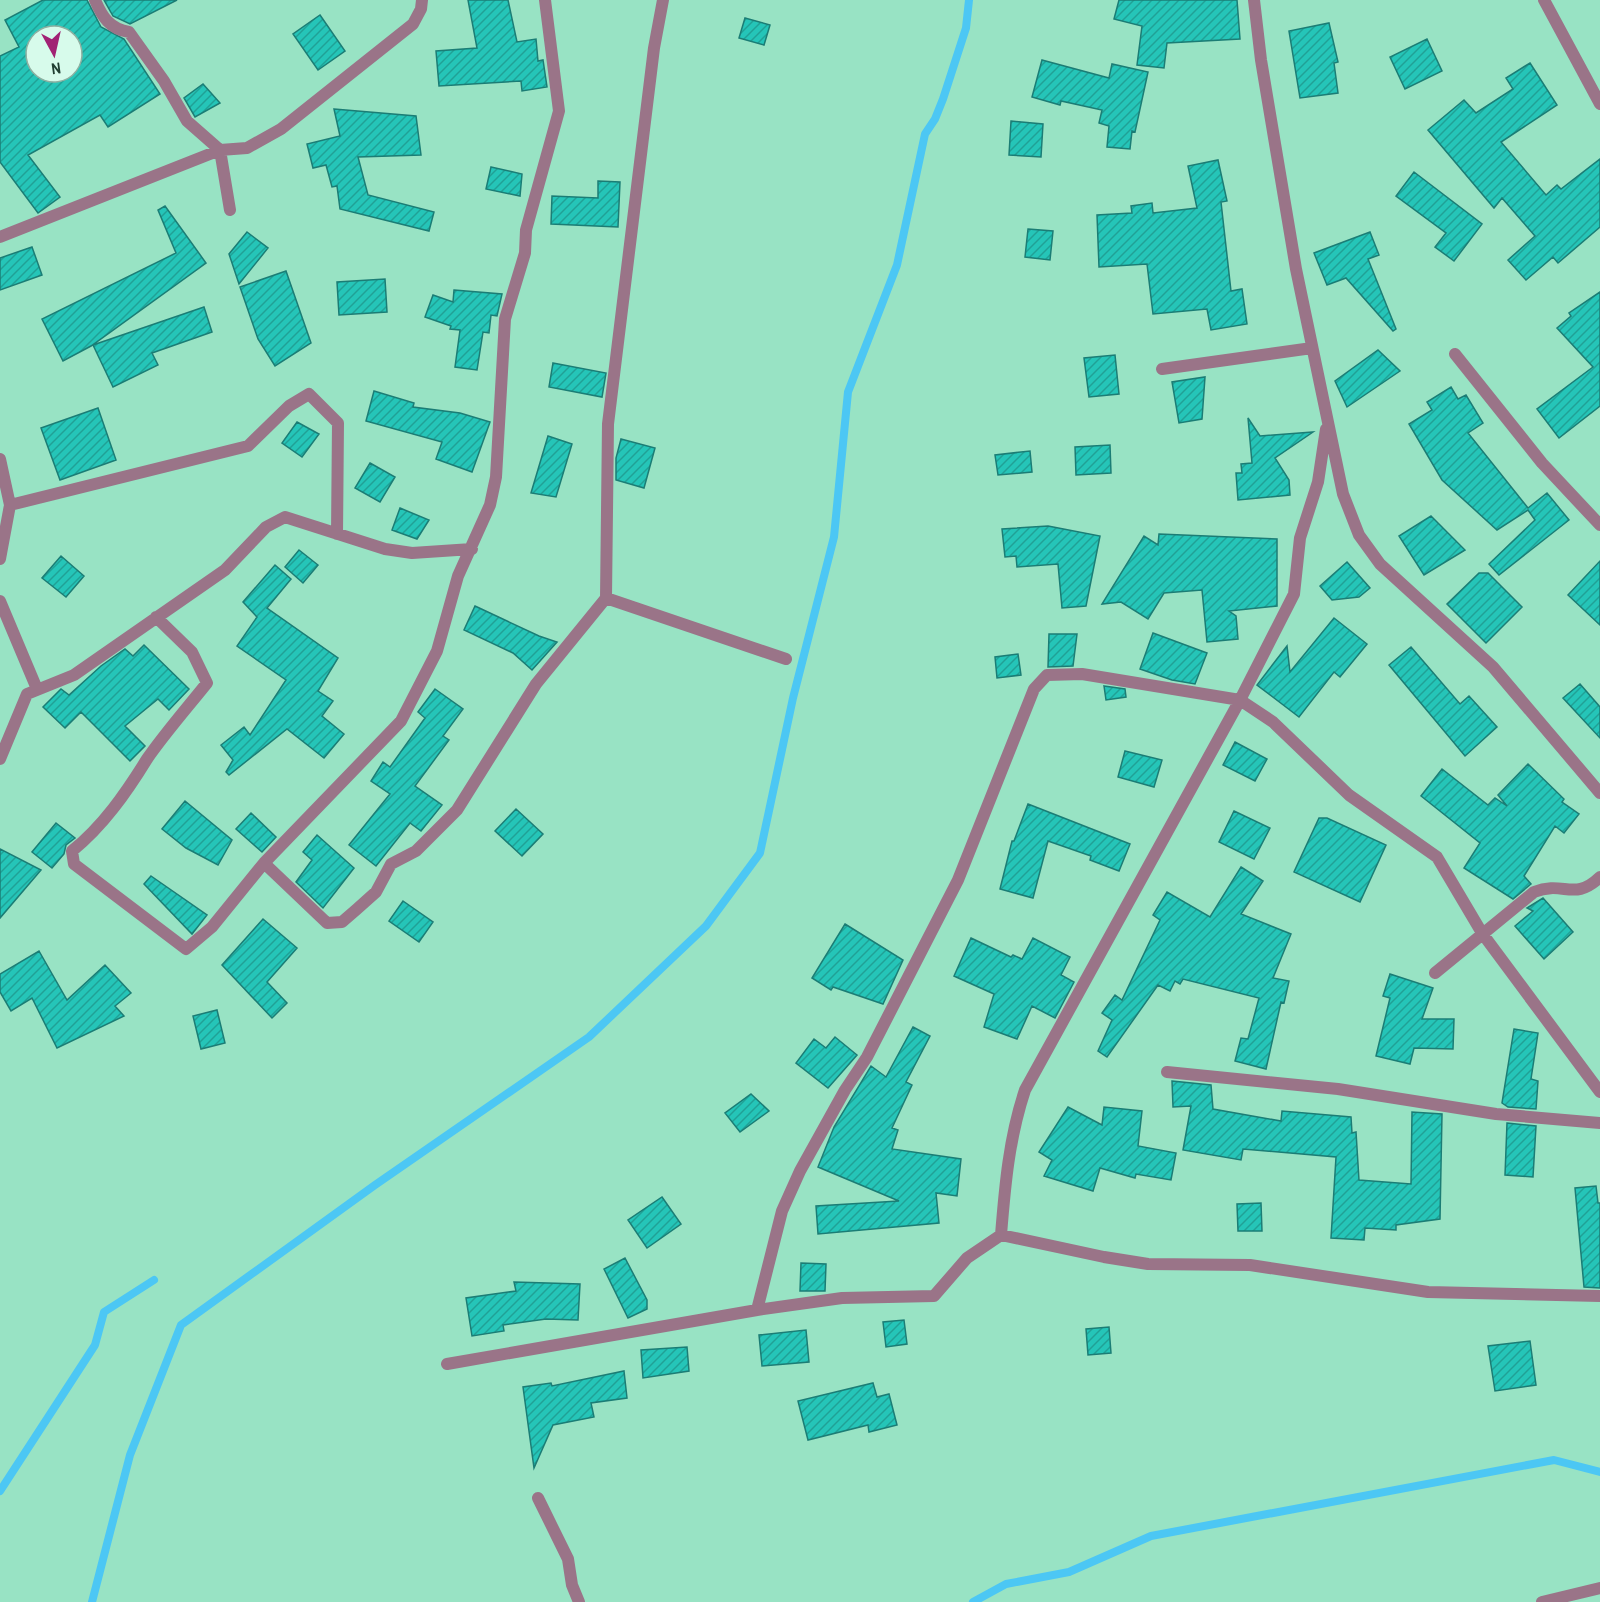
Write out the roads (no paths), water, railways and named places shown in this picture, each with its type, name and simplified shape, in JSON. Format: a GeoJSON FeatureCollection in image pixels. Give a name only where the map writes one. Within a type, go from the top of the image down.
{"type":"FeatureCollection","features":[{"type":"Feature","properties":{"kind":"street"},"geometry":{"type":"LineString","coordinates":[[95,0],[101,15],[117,30],[129,32],[164,81],[187,121],[220,150],[230,210]]}},
{"type":"Feature","properties":{"kind":"street"},"geometry":{"type":"LineString","coordinates":[[0,237],[220,150],[247,148],[281,129],[412,24],[421,9],[422,0]]}},
{"type":"Feature","properties":{"kind":"street"},"geometry":{"type":"LineString","coordinates":[[156,617],[187,646],[207,683],[148,758],[135,782],[89,837],[72,851],[74,864],[186,949],[212,927],[264,863],[401,721],[437,651],[458,576],[490,505],[496,477],[505,319],[514,282],[525,253],[526,230],[559,111],[545,0]]}},
{"type":"Feature","properties":{"kind":"street"},"geometry":{"type":"LineString","coordinates":[[264,863],[327,923],[342,922],[376,892],[391,864],[416,852],[457,810],[536,684],[606,598],[608,424],[654,48],[663,0]]}},
{"type":"Feature","properties":{"kind":"street"},"geometry":{"type":"LineString","coordinates":[[1254,0],[1261,60],[1282,188],[1312,348],[1343,494],[1359,535],[1380,564],[1493,667],[1600,793]]}},
{"type":"Feature","properties":{"kind":"street"},"geometry":{"type":"LineString","coordinates":[[1544,0],[1600,104]]}},
{"type":"Feature","properties":{"kind":"street"},"geometry":{"type":"LineString","coordinates":[[1162,369],[1312,348]]}},
{"type":"Feature","properties":{"kind":"street"},"geometry":{"type":"LineString","coordinates":[[1455,354],[1542,463],[1600,525]]}},
{"type":"Feature","properties":{"kind":"street"},"geometry":{"type":"LineString","coordinates":[[10,505],[248,446],[289,406],[309,394],[338,423],[337,534]]}},
{"type":"Feature","properties":{"kind":"street"},"geometry":{"type":"LineString","coordinates":[[1001,1235],[1006,1165],[1014,1125],[1025,1090],[1240,700],[1294,594],[1300,538],[1318,482],[1327,420]]}},
{"type":"Feature","properties":{"kind":"street"},"geometry":{"type":"LineString","coordinates":[[0,459],[10,505],[0,559]]}},
{"type":"Feature","properties":{"kind":"street"},"geometry":{"type":"LineString","coordinates":[[0,759],[27,694],[74,675],[225,570],[266,527],[285,517],[385,549],[412,553],[472,549]]}},
{"type":"Feature","properties":{"kind":"street"},"geometry":{"type":"LineString","coordinates":[[606,598],[786,659]]}},
{"type":"Feature","properties":{"kind":"street"},"geometry":{"type":"LineString","coordinates":[[0,601],[37,689]]}},
{"type":"Feature","properties":{"kind":"street"},"geometry":{"type":"LineString","coordinates":[[757,1310],[782,1211],[805,1162],[845,1090],[867,1057],[958,880],[1034,689],[1047,675],[1082,674],[1240,700],[1273,722],[1349,795],[1437,857],[1482,933],[1600,1092]]}},
{"type":"Feature","properties":{"kind":"street"},"geometry":{"type":"LineString","coordinates":[[1436,973],[1534,892],[1547,887],[1573,891],[1587,889],[1600,877]]}},
{"type":"Feature","properties":{"kind":"street"},"geometry":{"type":"LineString","coordinates":[[1167,1072],[1338,1089],[1496,1114],[1600,1124]]}},
{"type":"Feature","properties":{"kind":"street"},"geometry":{"type":"LineString","coordinates":[[447,1364],[757,1310],[842,1298],[934,1296],[966,1258],[1001,1235],[1148,1264],[1250,1265],[1428,1292],[1600,1296]]}},
{"type":"Feature","properties":{"kind":"street"},"geometry":{"type":"LineString","coordinates":[[538,1498],[568,1559],[572,1585],[579,1602]]}},
{"type":"Feature","properties":{"kind":"street"},"geometry":{"type":"LineString","coordinates":[[1542,1602],[1600,1587]]}},
{"type":"Feature","properties":{"kind":"waterway"},"geometry":{"type":"LineString","coordinates":[[92,1602],[130,1455],[181,1325],[375,1185],[589,1037],[706,926],[760,853],[793,698],[834,537],[848,392],[897,265],[925,134],[935,119],[943,99],[966,28],[969,0]]}},
{"type":"Feature","properties":{"kind":"waterway"},"geometry":{"type":"LineString","coordinates":[[0,1491],[95,1345],[104,1312],[154,1280]]}},
{"type":"Feature","properties":{"kind":"waterway"},"geometry":{"type":"LineString","coordinates":[[973,1602],[1006,1584],[1069,1572],[1151,1536],[1554,1460],[1600,1472]]}}]}
